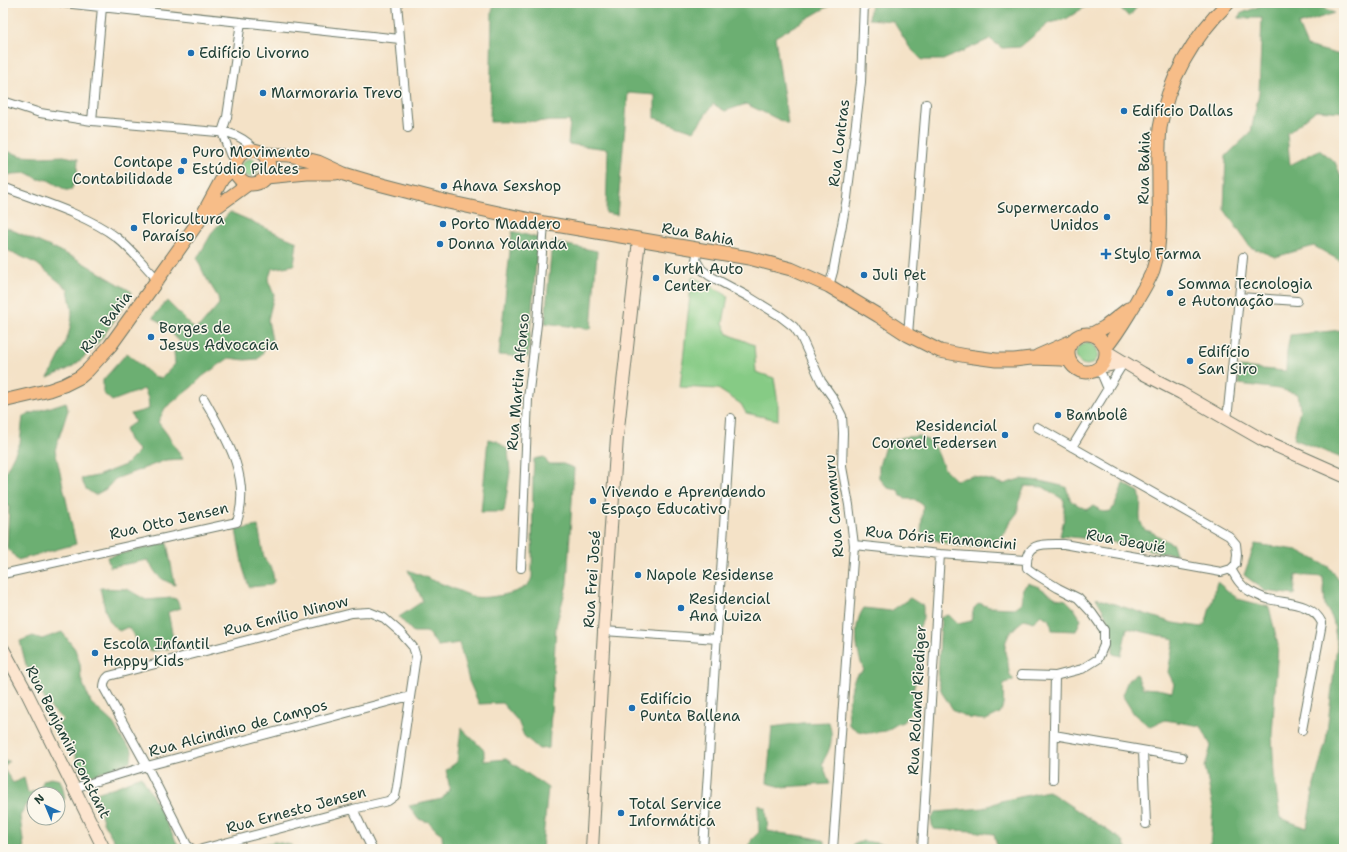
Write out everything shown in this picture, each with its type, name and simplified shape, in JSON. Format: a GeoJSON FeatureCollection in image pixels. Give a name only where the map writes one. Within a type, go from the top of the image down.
{"type":"FeatureCollection","features":[{"type":"Feature","properties":{"kind":"main road","name":"Rua Bahia"},"geometry":{"type":"LineString","coordinates":[[1106,350],[1122,326],[1153,270],[1156,257],[1159,221],[1160,129],[1167,97],[1179,68],[1195,43],[1208,25],[1228,3]]}},
{"type":"Feature","properties":{"kind":"main road"},"geometry":{"type":"LineString","coordinates":[[252,150],[260,152],[269,165],[266,177],[258,184],[248,184],[240,180],[236,176],[235,164],[239,155],[243,152],[252,150]]}},
{"type":"Feature","properties":{"kind":"main road","name":"Rua Bahia"},"geometry":{"type":"LineString","coordinates":[[260,152],[289,155],[318,162],[344,174],[442,201],[544,223],[698,250],[773,264],[791,269],[829,286],[908,335],[940,351],[1002,360],[1031,358],[1069,360]]}},
{"type":"Feature","properties":{"kind":"main road","name":"Rua Bahia"},"geometry":{"type":"LineString","coordinates":[[3,401],[50,390],[80,377],[88,370],[110,346],[202,218],[222,179],[235,164]]}},
{"type":"Feature","properties":{"kind":"main road","name":"Rua Bahia"},"geometry":{"type":"LineString","coordinates":[[266,177],[307,173],[344,174]]}},
{"type":"Feature","properties":{"kind":"main road","name":"Rua Bahia"},"geometry":{"type":"LineString","coordinates":[[202,218],[213,208],[248,184]]}},
{"type":"Feature","properties":{"kind":"main road","name":"Rua Bahia"},"geometry":{"type":"LineString","coordinates":[[1092,334],[1120,316],[1136,301]]}},
{"type":"Feature","properties":{"kind":"main road"},"geometry":{"type":"LineString","coordinates":[[1092,334],[1101,339],[1106,350],[1104,363],[1099,369],[1089,373],[1080,372],[1073,367],[1069,360],[1068,351],[1072,341],[1081,335],[1092,334]]}},
{"type":"Feature","properties":{"kind":"main road","name":"Rua Bahia"},"geometry":{"type":"LineString","coordinates":[[1031,358],[1072,341]]}},
{"type":"Feature","properties":{"kind":"street"},"geometry":{"type":"LineString","coordinates":[[63,3],[400,39]]}},
{"type":"Feature","properties":{"kind":"street"},"geometry":{"type":"LineString","coordinates":[[397,3],[408,128]]}},
{"type":"Feature","properties":{"kind":"street","name":"Rua Lontras"},"geometry":{"type":"LineString","coordinates":[[829,286],[835,264],[846,198],[861,82],[864,3]]}},
{"type":"Feature","properties":{"kind":"street"},"geometry":{"type":"LineString","coordinates":[[92,121],[102,6]]}},
{"type":"Feature","properties":{"kind":"street"},"geometry":{"type":"LineString","coordinates":[[235,164],[222,132],[227,118],[241,22]]}},
{"type":"Feature","properties":{"kind":"street"},"geometry":{"type":"LineString","coordinates":[[3,101],[40,113],[92,121],[222,132],[236,135],[260,152]]}},
{"type":"Feature","properties":{"kind":"street"},"geometry":{"type":"LineString","coordinates":[[908,335],[926,104]]}},
{"type":"Feature","properties":{"kind":"street"},"geometry":{"type":"LineString","coordinates":[[3,187],[73,214],[105,230],[126,247],[157,279]]}},
{"type":"Feature","properties":{"kind":"street","name":"Rua Martin Afonso"},"geometry":{"type":"LineString","coordinates":[[521,568],[528,399],[537,324],[544,223]]}},
{"type":"Feature","properties":{"kind":"street","name":"Rua Frei José"},"geometry":{"type":"LineString","coordinates":[[592,849],[604,631],[617,437],[639,240]]}},
{"type":"Feature","properties":{"kind":"street","name":"Rua Caramuru"},"geometry":{"type":"LineString","coordinates":[[698,250],[696,260],[701,269],[710,276],[749,296],[794,327],[801,337],[821,381],[833,398],[842,416],[842,467],[850,506],[854,545],[833,849]]}},
{"type":"Feature","properties":{"kind":"street"},"geometry":{"type":"LineString","coordinates":[[1227,420],[1243,257]]}},
{"type":"Feature","properties":{"kind":"street"},"geometry":{"type":"LineString","coordinates":[[1239,297],[1297,301]]}},
{"type":"Feature","properties":{"kind":"street"},"geometry":{"type":"LineString","coordinates":[[1106,350],[1142,373],[1181,393],[1263,440],[1344,476]]}},
{"type":"Feature","properties":{"kind":"street"},"geometry":{"type":"LineString","coordinates":[[1108,389],[1099,369],[1124,362]]}},
{"type":"Feature","properties":{"kind":"street"},"geometry":{"type":"LineString","coordinates":[[1072,447],[1124,362]]}},
{"type":"Feature","properties":{"kind":"street","name":"Rua Otto Jensen"},"geometry":{"type":"LineString","coordinates":[[3,574],[237,522],[240,512],[241,488],[239,472],[225,437],[204,399]]}},
{"type":"Feature","properties":{"kind":"street"},"geometry":{"type":"LineString","coordinates":[[703,849],[731,418]]}},
{"type":"Feature","properties":{"kind":"street"},"geometry":{"type":"LineString","coordinates":[[1037,427],[1230,536],[1236,544],[1237,554],[1236,564],[1231,569],[1238,582],[1250,591],[1267,599],[1292,603],[1310,608],[1319,616],[1322,623],[1302,730]]}},
{"type":"Feature","properties":{"kind":"street","name":"Rua Jequié"},"geometry":{"type":"LineString","coordinates":[[1026,560],[1031,549],[1040,544],[1064,544],[1221,572],[1231,569]]}},
{"type":"Feature","properties":{"kind":"street","name":"Rua Dóris Fiamoncini"},"geometry":{"type":"LineString","coordinates":[[854,545],[940,554],[1026,560]]}},
{"type":"Feature","properties":{"kind":"street","name":"Rua Roland Riediger"},"geometry":{"type":"LineString","coordinates":[[922,849],[940,554]]}},
{"type":"Feature","properties":{"kind":"street"},"geometry":{"type":"LineString","coordinates":[[1021,675],[1055,676],[1082,670],[1098,658],[1104,645],[1104,630],[1092,613],[1078,598],[1058,588],[1027,568],[1026,560]]}},
{"type":"Feature","properties":{"kind":"street","name":"Rua Emílio Ninow"},"geometry":{"type":"LineString","coordinates":[[147,766],[104,688],[104,682],[109,676],[352,613],[369,612],[384,618],[400,632],[413,647],[416,656],[395,796]]}},
{"type":"Feature","properties":{"kind":"street"},"geometry":{"type":"LineString","coordinates":[[604,631],[717,639]]}},
{"type":"Feature","properties":{"kind":"street","name":"Rua Benjamin Constant"},"geometry":{"type":"LineString","coordinates":[[3,649],[27,693],[104,849]]}},
{"type":"Feature","properties":{"kind":"street"},"geometry":{"type":"LineString","coordinates":[[1053,779],[1055,676]]}},
{"type":"Feature","properties":{"kind":"street","name":"Rua Alcindino de Campos"},"geometry":{"type":"LineString","coordinates":[[74,788],[147,766],[410,696]]}},
{"type":"Feature","properties":{"kind":"street"},"geometry":{"type":"LineString","coordinates":[[1054,735],[1182,757]]}},
{"type":"Feature","properties":{"kind":"street"},"geometry":{"type":"LineString","coordinates":[[1143,751],[1146,824]]}},
{"type":"Feature","properties":{"kind":"street"},"geometry":{"type":"LineString","coordinates":[[147,766],[187,845],[192,849]]}},
{"type":"Feature","properties":{"kind":"street","name":"Rua Ernesto Jensen"},"geometry":{"type":"LineString","coordinates":[[202,849],[388,801],[395,796]]}},
{"type":"Feature","properties":{"kind":"street"},"geometry":{"type":"LineString","coordinates":[[353,809],[372,849]]}},
{"type":"Feature","properties":{"kind":"green space"},"geometry":{"type":"Polygon","coordinates":[[[494,3],[834,3],[775,37],[788,124],[746,104],[725,111],[713,104],[694,131],[655,118],[655,95],[628,93],[617,215],[606,213],[608,149],[568,144],[570,121],[490,122],[492,12],[494,3]]]}},
{"type":"Feature","properties":{"kind":"green space"},"geometry":{"type":"Polygon","coordinates":[[[871,3],[1091,3],[1066,19],[1049,23],[1020,47],[1002,48],[990,39],[943,60],[922,60],[910,48],[893,21],[869,19],[871,3]]]}},
{"type":"Feature","properties":{"kind":"green space"},"geometry":{"type":"Polygon","coordinates":[[[1115,3],[1140,3],[1129,17],[1115,3]]]}},
{"type":"Feature","properties":{"kind":"green space"},"geometry":{"type":"Polygon","coordinates":[[[1314,3],[1334,13],[1298,25],[1307,46],[1344,56],[1344,112],[1316,110],[1287,134],[1290,165],[1319,150],[1335,162],[1344,183],[1344,263],[1314,246],[1275,257],[1250,247],[1224,209],[1226,156],[1251,132],[1259,93],[1262,18],[1239,18],[1240,14],[1262,5],[1314,3]]]}},
{"type":"Feature","properties":{"kind":"green space"},"geometry":{"type":"Polygon","coordinates":[[[3,150],[22,156],[64,156],[78,159],[77,177],[71,190],[66,190],[48,180],[38,179],[28,173],[12,174],[3,177],[3,150]]]}},
{"type":"Feature","properties":{"kind":"green space"},"geometry":{"type":"Polygon","coordinates":[[[250,159],[256,162],[259,168],[256,174],[250,177],[244,174],[241,168],[244,162],[250,159]]]}},
{"type":"Feature","properties":{"kind":"green space"},"geometry":{"type":"Polygon","coordinates":[[[230,212],[297,242],[294,265],[272,269],[268,280],[274,295],[268,320],[272,340],[258,359],[245,360],[229,358],[203,376],[192,387],[165,408],[158,422],[183,459],[166,460],[115,479],[106,489],[95,495],[86,489],[81,479],[97,476],[125,465],[139,451],[129,440],[125,429],[135,422],[131,414],[149,409],[148,398],[144,389],[112,401],[103,393],[103,380],[127,353],[154,377],[162,378],[175,364],[174,351],[180,342],[167,328],[153,317],[167,301],[195,329],[202,324],[219,304],[218,297],[205,276],[197,259],[213,231],[230,212]]]}},
{"type":"Feature","properties":{"kind":"green space"},"geometry":{"type":"Polygon","coordinates":[[[3,226],[75,258],[132,292],[99,342],[82,359],[70,368],[48,378],[60,355],[69,331],[72,308],[68,289],[37,264],[3,248],[3,226]]]}},
{"type":"Feature","properties":{"kind":"green space"},"geometry":{"type":"Polygon","coordinates":[[[512,232],[538,238],[528,357],[499,355],[512,232]]]}},
{"type":"Feature","properties":{"kind":"green space"},"geometry":{"type":"Polygon","coordinates":[[[552,242],[597,251],[591,329],[545,323],[552,242]]]}},
{"type":"Feature","properties":{"kind":"green space"},"geometry":{"type":"Polygon","coordinates":[[[692,277],[706,283],[728,296],[723,323],[728,334],[754,345],[756,372],[774,378],[778,403],[778,420],[746,413],[741,404],[718,389],[680,387],[692,277]]]}},
{"type":"Feature","properties":{"kind":"green space"},"geometry":{"type":"Polygon","coordinates":[[[1342,330],[1340,355],[1344,368],[1344,459],[1294,439],[1300,409],[1298,394],[1279,389],[1239,384],[1238,367],[1286,371],[1287,351],[1290,335],[1342,330]]]}},
{"type":"Feature","properties":{"kind":"green space"},"geometry":{"type":"Polygon","coordinates":[[[1087,343],[1095,346],[1098,354],[1095,362],[1087,365],[1079,362],[1076,354],[1079,346],[1087,343]]]}},
{"type":"Feature","properties":{"kind":"green space"},"geometry":{"type":"Polygon","coordinates":[[[66,402],[68,410],[55,450],[76,544],[18,560],[7,548],[9,506],[3,504],[3,474],[5,473],[20,443],[23,416],[66,402]]]}},
{"type":"Feature","properties":{"kind":"green space"},"geometry":{"type":"Polygon","coordinates":[[[919,436],[929,441],[936,449],[944,468],[956,480],[973,476],[1004,484],[1020,479],[1041,481],[1066,487],[1071,501],[1087,510],[1093,506],[1104,512],[1111,511],[1118,498],[1123,483],[1139,492],[1141,503],[1140,516],[1145,530],[1152,532],[1173,544],[1176,554],[1085,538],[1060,536],[1064,519],[1064,500],[1043,487],[1025,486],[1018,503],[1018,512],[1003,535],[990,545],[969,547],[952,545],[928,538],[921,533],[923,505],[914,499],[907,499],[901,496],[898,490],[888,488],[879,478],[879,466],[886,443],[904,437],[919,436]]]}},
{"type":"Feature","properties":{"kind":"green space"},"geometry":{"type":"Polygon","coordinates":[[[488,439],[497,441],[508,450],[510,472],[504,512],[481,512],[488,439]]]}},
{"type":"Feature","properties":{"kind":"green space"},"geometry":{"type":"Polygon","coordinates":[[[544,457],[548,464],[563,464],[574,468],[567,584],[556,626],[549,748],[539,749],[524,736],[518,721],[502,703],[479,704],[469,681],[459,643],[438,646],[427,632],[413,632],[399,617],[423,601],[408,570],[474,597],[487,597],[512,593],[525,587],[531,581],[534,459],[544,457]]]}},
{"type":"Feature","properties":{"kind":"green space"},"geometry":{"type":"Polygon","coordinates":[[[258,526],[264,558],[272,569],[274,581],[271,585],[249,587],[243,568],[236,530],[258,526]]]}},
{"type":"Feature","properties":{"kind":"green space"},"geometry":{"type":"Polygon","coordinates":[[[167,543],[175,585],[158,576],[148,560],[110,567],[107,557],[167,543]]]}},
{"type":"Feature","properties":{"kind":"green space"},"geometry":{"type":"Polygon","coordinates":[[[1255,544],[1297,550],[1329,567],[1344,587],[1344,849],[1210,849],[1213,807],[1205,767],[1211,746],[1201,726],[1165,720],[1150,727],[1134,714],[1122,695],[1128,680],[1136,674],[1143,688],[1172,692],[1174,684],[1168,672],[1174,639],[1127,628],[1121,656],[1113,654],[1110,624],[1096,598],[1173,623],[1202,627],[1206,622],[1217,582],[1238,599],[1269,607],[1278,645],[1272,735],[1274,774],[1280,818],[1307,828],[1314,785],[1326,741],[1337,645],[1333,619],[1325,606],[1323,577],[1296,575],[1294,595],[1265,591],[1244,575],[1255,544]]]}},
{"type":"Feature","properties":{"kind":"green space"},"geometry":{"type":"Polygon","coordinates":[[[1028,583],[1039,587],[1056,598],[1066,600],[1073,607],[1081,619],[1076,631],[1052,630],[1050,620],[1041,615],[1033,622],[1025,619],[1014,629],[1006,640],[1005,653],[1010,674],[1014,680],[1004,683],[1003,702],[1000,713],[986,720],[969,718],[954,711],[942,693],[938,679],[941,617],[949,615],[958,624],[971,621],[974,608],[979,603],[989,607],[1014,608],[1021,603],[1023,588],[1028,583]]]}},
{"type":"Feature","properties":{"kind":"green space"},"geometry":{"type":"Polygon","coordinates":[[[100,588],[127,589],[146,600],[176,599],[181,608],[168,612],[175,648],[151,651],[139,643],[128,627],[119,631],[110,622],[100,588]]]}},
{"type":"Feature","properties":{"kind":"green space"},"geometry":{"type":"Polygon","coordinates":[[[910,598],[923,606],[923,619],[918,631],[920,642],[914,690],[916,702],[912,711],[903,722],[886,731],[869,733],[858,731],[849,725],[848,706],[853,682],[856,676],[864,670],[856,639],[860,615],[864,608],[891,611],[910,598]]]}},
{"type":"Feature","properties":{"kind":"green space"},"geometry":{"type":"Polygon","coordinates":[[[62,632],[75,649],[80,664],[81,679],[91,703],[113,723],[122,739],[132,750],[131,761],[91,776],[79,768],[75,754],[68,739],[58,724],[63,720],[48,705],[26,665],[20,641],[33,636],[42,639],[62,632]]]}},
{"type":"Feature","properties":{"kind":"green space"},"geometry":{"type":"Polygon","coordinates":[[[829,722],[831,744],[822,763],[830,784],[782,787],[767,783],[772,727],[802,723],[829,722]]]}},
{"type":"Feature","properties":{"kind":"green space"},"geometry":{"type":"Polygon","coordinates":[[[461,728],[484,750],[484,761],[506,759],[548,788],[542,849],[443,849],[442,834],[429,822],[418,819],[409,806],[442,799],[450,789],[446,770],[457,762],[461,728]]]}},
{"type":"Feature","properties":{"kind":"green space"},"geometry":{"type":"Polygon","coordinates":[[[3,761],[9,761],[3,768],[3,761]]]}},
{"type":"Feature","properties":{"kind":"green space"},"geometry":{"type":"Polygon","coordinates":[[[3,768],[13,783],[24,778],[26,786],[26,805],[20,816],[24,849],[3,849],[3,768]]]}},
{"type":"Feature","properties":{"kind":"green space"},"geometry":{"type":"Polygon","coordinates":[[[141,776],[180,849],[119,849],[103,822],[96,793],[118,786],[141,776]]]}},
{"type":"Feature","properties":{"kind":"green space"},"geometry":{"type":"Polygon","coordinates":[[[51,778],[60,780],[62,786],[41,786],[44,780],[51,778]]]}},
{"type":"Feature","properties":{"kind":"green space"},"geometry":{"type":"Polygon","coordinates":[[[1048,791],[1122,840],[1127,849],[998,849],[994,834],[933,829],[931,819],[937,812],[983,808],[1001,801],[1048,791]]]}},
{"type":"Feature","properties":{"kind":"green space"},"geometry":{"type":"Polygon","coordinates":[[[758,805],[766,808],[768,831],[811,837],[825,841],[825,849],[748,849],[752,839],[759,832],[758,805]]]}},
{"type":"Feature","properties":{"kind":"green space"},"geometry":{"type":"Polygon","coordinates":[[[863,841],[890,845],[901,849],[851,849],[853,845],[863,841]]]}},
{"type":"Feature","properties":{"kind":"green space"},"geometry":{"type":"Polygon","coordinates":[[[275,842],[291,845],[294,849],[247,849],[262,844],[275,842]]]}},
{"type":"Feature","properties":{"kind":"place","name":"Edifício Livorno"},"geometry":{"type":"Point","coordinates":[191,53]}},
{"type":"Feature","properties":{"kind":"place","name":"Marmoraria Trevo"},"geometry":{"type":"Point","coordinates":[263,93]}},
{"type":"Feature","properties":{"kind":"place","name":"Edifício Dallas"},"geometry":{"type":"Point","coordinates":[1124,111]}},
{"type":"Feature","properties":{"kind":"place","name":"Puro Movimento Estúdio Pilates"},"geometry":{"type":"Point","coordinates":[184,161]}},
{"type":"Feature","properties":{"kind":"place","name":"Contape Contabilidade"},"geometry":{"type":"Point","coordinates":[181,171]}},
{"type":"Feature","properties":{"kind":"place","name":"Ahava Sexshop"},"geometry":{"type":"Point","coordinates":[444,186]}},
{"type":"Feature","properties":{"kind":"place","name":"Supermercado Unidos"},"geometry":{"type":"Point","coordinates":[1107,217]}},
{"type":"Feature","properties":{"kind":"place","name":"Porto Maddero"},"geometry":{"type":"Point","coordinates":[443,224]}},
{"type":"Feature","properties":{"kind":"place","name":"Floricultura Paraíso"},"geometry":{"type":"Point","coordinates":[134,228]}},
{"type":"Feature","properties":{"kind":"place","name":"Donna Yolannda"},"geometry":{"type":"Point","coordinates":[440,244]}},
{"type":"Feature","properties":{"kind":"place","name":"Stylo Farma"},"geometry":{"type":"Point","coordinates":[1106,254]}},
{"type":"Feature","properties":{"kind":"place","name":"Juli Pet"},"geometry":{"type":"Point","coordinates":[864,275]}},
{"type":"Feature","properties":{"kind":"place","name":"Kurth Auto Center"},"geometry":{"type":"Point","coordinates":[656,278]}},
{"type":"Feature","properties":{"kind":"place","name":"Somma Tecnologia e Automação"},"geometry":{"type":"Point","coordinates":[1170,293]}},
{"type":"Feature","properties":{"kind":"place","name":"Borges de Jesus Advocacia"},"geometry":{"type":"Point","coordinates":[151,337]}},
{"type":"Feature","properties":{"kind":"place","name":"Edifício San Siro"},"geometry":{"type":"Point","coordinates":[1190,361]}},
{"type":"Feature","properties":{"kind":"place","name":"Bambolê"},"geometry":{"type":"Point","coordinates":[1058,415]}},
{"type":"Feature","properties":{"kind":"place","name":"Residencial Coronel Federsen"},"geometry":{"type":"Point","coordinates":[1005,435]}},
{"type":"Feature","properties":{"kind":"place","name":"Vivendo e Aprendendo Espaço Educativo"},"geometry":{"type":"Point","coordinates":[593,501]}},
{"type":"Feature","properties":{"kind":"place","name":"Napole Residense"},"geometry":{"type":"Point","coordinates":[638,575]}},
{"type":"Feature","properties":{"kind":"place","name":"Residencial Ana Luiza"},"geometry":{"type":"Point","coordinates":[681,608]}},
{"type":"Feature","properties":{"kind":"place","name":"Escola Infantil Happy Kids"},"geometry":{"type":"Point","coordinates":[95,653]}},
{"type":"Feature","properties":{"kind":"place","name":"Edifício Punta Ballena"},"geometry":{"type":"Point","coordinates":[632,708]}},
{"type":"Feature","properties":{"kind":"place","name":"Total Service Informática"},"geometry":{"type":"Point","coordinates":[621,813]}}]}
